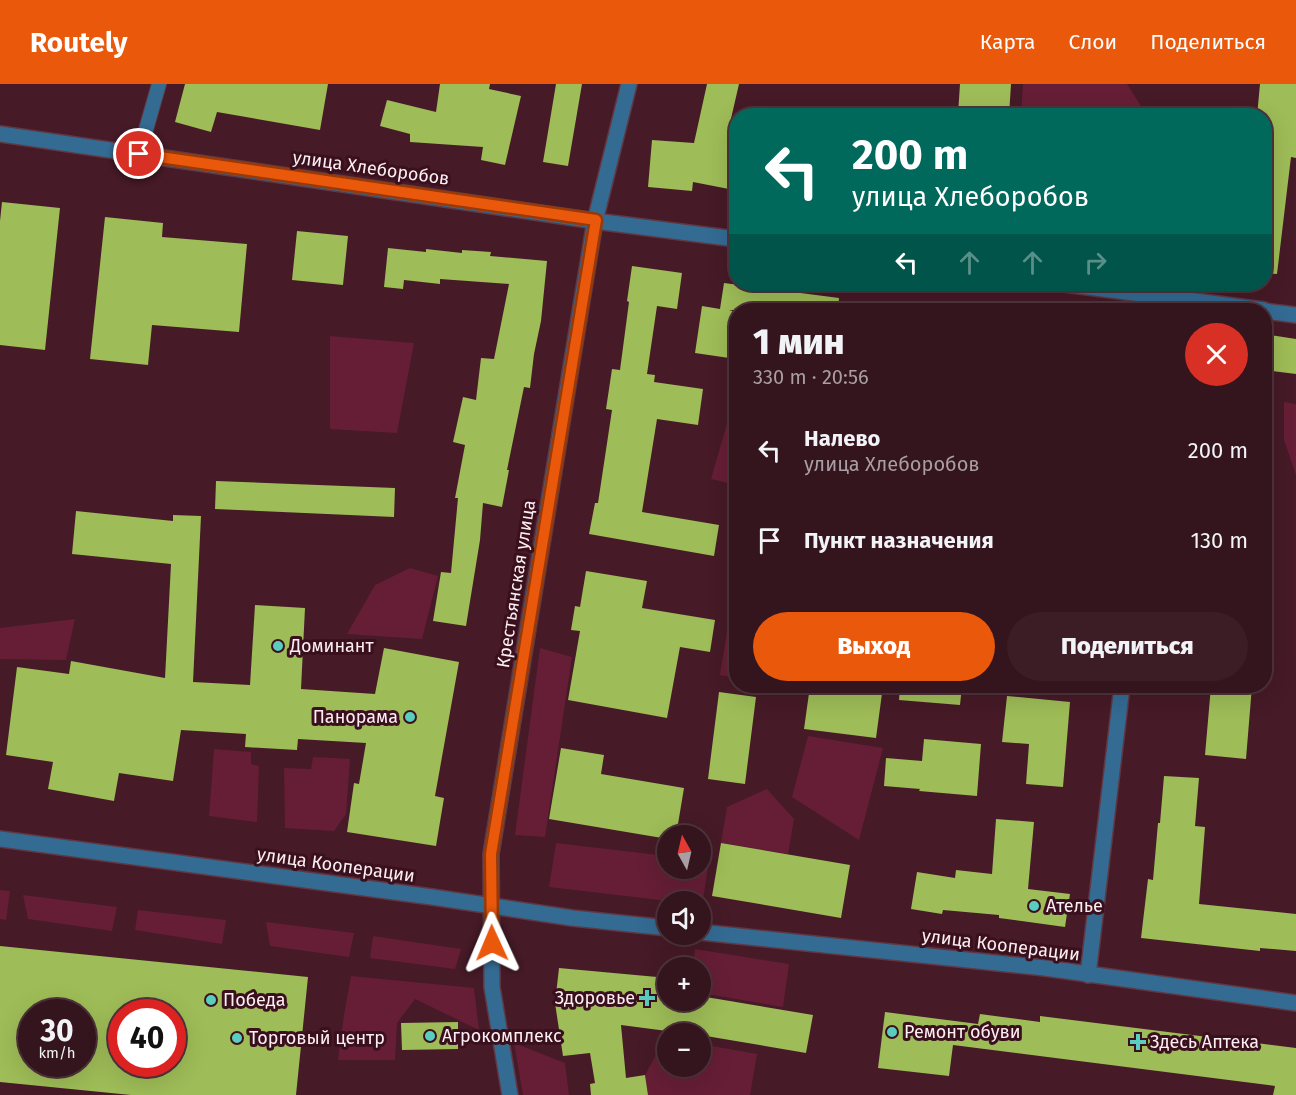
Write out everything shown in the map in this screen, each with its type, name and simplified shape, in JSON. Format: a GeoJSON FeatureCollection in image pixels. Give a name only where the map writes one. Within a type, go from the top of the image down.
{"type":"FeatureCollection","features":[{"type":"Feature","properties":{"kind":"street","name":"Крестьянская улица"},"geometry":{"type":"LineString","coordinates":[[510,1095],[492,987],[491,854],[596,220],[629,84]]}},
{"type":"Feature","properties":{"kind":"street","name":"улица Хлеборобов"},"geometry":{"type":"LineString","coordinates":[[0,134],[729,238]]}},
{"type":"Feature","properties":{"kind":"street"},"geometry":{"type":"LineString","coordinates":[[1101,291],[1163,303]]}},
{"type":"Feature","properties":{"kind":"street"},"geometry":{"type":"LineString","coordinates":[[1272,312],[1296,315]]}},
{"type":"Feature","properties":{"kind":"street"},"geometry":{"type":"LineString","coordinates":[[1088,975],[1121,693]]}},
{"type":"Feature","properties":{"kind":"street","name":"улица Кооперации"},"geometry":{"type":"LineString","coordinates":[[0,839],[572,918],[657,927]]}},
{"type":"Feature","properties":{"kind":"street","name":"улица Кооперации"},"geometry":{"type":"LineString","coordinates":[[711,933],[1045,968],[1296,1004]]}},
{"type":"Feature","properties":{"kind":"lane"},"geometry":{"type":"LineString","coordinates":[[139,154],[159,84]]}},
{"type":"Feature","properties":{"kind":"shaded area"},"geometry":{"type":"Polygon","coordinates":[[[1023,84],[1127,84],[1141,108],[1021,108],[1023,84]]]}},
{"type":"Feature","properties":{"kind":"shaded area"},"geometry":{"type":"Polygon","coordinates":[[[330,336],[414,343],[397,433],[330,429],[330,336]]]}},
{"type":"Feature","properties":{"kind":"shaded area"},"geometry":{"type":"Polygon","coordinates":[[[1284,402],[1296,404],[1296,475],[1284,440],[1284,402]]]}},
{"type":"Feature","properties":{"kind":"shaded area"},"geometry":{"type":"Polygon","coordinates":[[[729,416],[729,483],[711,479],[729,416]]]}},
{"type":"Feature","properties":{"kind":"shaded area"},"geometry":{"type":"Polygon","coordinates":[[[410,568],[438,576],[422,639],[347,634],[375,585],[410,568]]]}},
{"type":"Feature","properties":{"kind":"shaded area"},"geometry":{"type":"Polygon","coordinates":[[[75,619],[66,660],[0,659],[0,628],[75,619]]]}},
{"type":"Feature","properties":{"kind":"shaded area"},"geometry":{"type":"Polygon","coordinates":[[[729,619],[729,677],[720,675],[729,619]]]}},
{"type":"Feature","properties":{"kind":"shaded area"},"geometry":{"type":"Polygon","coordinates":[[[540,648],[572,657],[545,837],[515,835],[540,648]]]}},
{"type":"Feature","properties":{"kind":"shaded area"},"geometry":{"type":"Polygon","coordinates":[[[808,736],[883,748],[859,840],[792,797],[808,736]]]}},
{"type":"Feature","properties":{"kind":"shaded area"},"geometry":{"type":"Polygon","coordinates":[[[214,749],[251,752],[251,764],[259,766],[257,822],[209,816],[214,749]]]}},
{"type":"Feature","properties":{"kind":"shaded area"},"geometry":{"type":"Polygon","coordinates":[[[313,757],[350,759],[346,814],[334,831],[285,828],[284,768],[311,769],[313,757]]]}},
{"type":"Feature","properties":{"kind":"shaded area"},"geometry":{"type":"Polygon","coordinates":[[[767,789],[794,819],[788,854],[721,843],[727,807],[767,789]]]}},
{"type":"Feature","properties":{"kind":"shaded area"},"geometry":{"type":"Polygon","coordinates":[[[556,843],[657,855],[657,879],[706,879],[704,891],[657,891],[657,900],[549,887],[556,843]]]}},
{"type":"Feature","properties":{"kind":"shaded area"},"geometry":{"type":"Polygon","coordinates":[[[0,890],[10,891],[6,920],[0,919],[0,890]]]}},
{"type":"Feature","properties":{"kind":"shaded area"},"geometry":{"type":"Polygon","coordinates":[[[23,895],[117,907],[112,931],[28,919],[23,895]]]}},
{"type":"Feature","properties":{"kind":"shaded area"},"geometry":{"type":"Polygon","coordinates":[[[138,910],[226,920],[222,944],[135,930],[138,910]]]}},
{"type":"Feature","properties":{"kind":"shaded area"},"geometry":{"type":"Polygon","coordinates":[[[266,922],[354,933],[349,957],[270,946],[266,922]]]}},
{"type":"Feature","properties":{"kind":"shaded area"},"geometry":{"type":"Polygon","coordinates":[[[373,936],[461,949],[455,969],[370,958],[373,936]]]}},
{"type":"Feature","properties":{"kind":"shaded area"},"geometry":{"type":"Polygon","coordinates":[[[695,949],[789,964],[783,1007],[711,995],[711,957],[694,957],[695,949]]]}},
{"type":"Feature","properties":{"kind":"shaded area"},"geometry":{"type":"Polygon","coordinates":[[[351,976],[474,988],[479,1030],[415,999],[397,1023],[395,1060],[338,1060],[351,976]]]}},
{"type":"Feature","properties":{"kind":"shaded area"},"geometry":{"type":"Polygon","coordinates":[[[514,1043],[565,1063],[569,1095],[523,1095],[514,1043]]]}},
{"type":"Feature","properties":{"kind":"shaded area"},"geometry":{"type":"Polygon","coordinates":[[[711,1046],[757,1054],[750,1095],[648,1095],[645,1075],[657,1053],[657,1077],[711,1077],[711,1046]]]}},
{"type":"Feature","properties":{"kind":"building"},"geometry":{"type":"Polygon","coordinates":[[[185,84],[328,84],[320,130],[217,112],[211,132],[175,122],[185,84]]]}},
{"type":"Feature","properties":{"kind":"building"},"geometry":{"type":"Polygon","coordinates":[[[440,84],[490,84],[489,89],[521,96],[505,165],[481,160],[483,147],[410,142],[410,134],[380,126],[387,100],[436,112],[440,84]]]}},
{"type":"Feature","properties":{"kind":"building"},"geometry":{"type":"Polygon","coordinates":[[[556,84],[582,84],[568,166],[543,162],[556,84]]]}},
{"type":"Feature","properties":{"kind":"building"},"geometry":{"type":"Polygon","coordinates":[[[707,84],[739,84],[733,108],[729,108],[729,189],[693,182],[692,191],[648,187],[652,140],[694,143],[707,84]]]}},
{"type":"Feature","properties":{"kind":"building"},"geometry":{"type":"Polygon","coordinates":[[[960,84],[1011,84],[1010,108],[958,108],[960,84]]]}},
{"type":"Feature","properties":{"kind":"building"},"geometry":{"type":"Polygon","coordinates":[[[1260,84],[1296,84],[1296,158],[1291,157],[1277,274],[1272,274],[1272,108],[1258,108],[1260,84]]]}},
{"type":"Feature","properties":{"kind":"building"},"geometry":{"type":"Polygon","coordinates":[[[2,202],[60,208],[45,350],[0,345],[2,202]]]}},
{"type":"Feature","properties":{"kind":"building"},"geometry":{"type":"Polygon","coordinates":[[[105,217],[163,223],[162,237],[247,244],[239,332],[152,325],[148,365],[90,359],[105,217]]]}},
{"type":"Feature","properties":{"kind":"building"},"geometry":{"type":"Polygon","coordinates":[[[297,231],[348,236],[343,285],[292,280],[297,231]]]}},
{"type":"Feature","properties":{"kind":"building"},"geometry":{"type":"Polygon","coordinates":[[[388,248],[426,252],[426,249],[462,253],[462,250],[491,252],[490,256],[547,261],[541,321],[530,388],[524,387],[502,507],[483,503],[480,540],[466,626],[433,621],[441,572],[451,573],[458,498],[455,498],[465,445],[453,442],[463,397],[476,400],[481,358],[494,359],[509,284],[440,279],[440,284],[404,280],[403,289],[384,287],[388,248]]]}},
{"type":"Feature","properties":{"kind":"building"},"geometry":{"type":"Polygon","coordinates":[[[632,266],[682,273],[677,309],[657,306],[647,374],[655,375],[654,382],[703,389],[698,425],[657,419],[642,512],[719,525],[714,556],[589,534],[595,503],[598,503],[612,410],[606,409],[612,369],[620,370],[632,266]]]}},
{"type":"Feature","properties":{"kind":"building"},"geometry":{"type":"Polygon","coordinates":[[[724,283],[729,284],[729,291],[785,291],[839,298],[839,303],[729,303],[729,358],[695,353],[702,306],[720,309],[724,283]]]}},
{"type":"Feature","properties":{"kind":"building"},"geometry":{"type":"Polygon","coordinates":[[[1272,335],[1296,339],[1296,374],[1272,371],[1272,335]]]}},
{"type":"Feature","properties":{"kind":"building"},"geometry":{"type":"Polygon","coordinates":[[[216,481],[395,488],[394,517],[215,509],[216,481]]]}},
{"type":"Feature","properties":{"kind":"building"},"geometry":{"type":"Polygon","coordinates":[[[76,511],[173,521],[173,515],[201,516],[193,682],[250,685],[255,605],[305,608],[301,689],[375,694],[384,648],[459,662],[435,796],[444,798],[436,846],[347,832],[354,783],[359,784],[366,743],[298,739],[297,750],[245,747],[246,734],[181,730],[173,781],[119,773],[114,801],[48,789],[53,762],[6,755],[17,667],[69,674],[71,661],[165,678],[171,564],[72,554],[76,511]]]}},
{"type":"Feature","properties":{"kind":"building"},"geometry":{"type":"Polygon","coordinates":[[[586,571],[647,581],[642,608],[715,620],[710,652],[680,647],[667,718],[568,700],[580,631],[571,630],[575,606],[580,607],[586,571]]]}},
{"type":"Feature","properties":{"kind":"building"},"geometry":{"type":"Polygon","coordinates":[[[719,692],[756,697],[745,784],[708,779],[719,692]]]}},
{"type":"Feature","properties":{"kind":"building"},"geometry":{"type":"Polygon","coordinates":[[[809,693],[882,693],[876,738],[804,729],[809,693]]]}},
{"type":"Feature","properties":{"kind":"building"},"geometry":{"type":"Polygon","coordinates":[[[900,693],[961,693],[960,705],[899,700],[900,693]]]}},
{"type":"Feature","properties":{"kind":"building"},"geometry":{"type":"Polygon","coordinates":[[[1210,693],[1251,693],[1246,759],[1205,755],[1210,693]]]}},
{"type":"Feature","properties":{"kind":"building"},"geometry":{"type":"Polygon","coordinates":[[[1007,696],[1070,702],[1063,787],[1026,784],[1029,744],[1002,742],[1007,696]]]}},
{"type":"Feature","properties":{"kind":"building"},"geometry":{"type":"Polygon","coordinates":[[[924,739],[981,744],[977,796],[884,786],[886,758],[922,761],[924,739]]]}},
{"type":"Feature","properties":{"kind":"building"},"geometry":{"type":"Polygon","coordinates":[[[561,748],[604,755],[601,774],[684,788],[678,825],[657,825],[657,837],[549,819],[561,748]]]}},
{"type":"Feature","properties":{"kind":"building"},"geometry":{"type":"Polygon","coordinates":[[[1164,776],[1199,778],[1195,826],[1205,827],[1199,904],[1296,914],[1296,951],[1260,948],[1260,951],[1141,938],[1148,879],[1153,880],[1164,776]]]}},
{"type":"Feature","properties":{"kind":"building"},"geometry":{"type":"Polygon","coordinates":[[[996,819],[1034,822],[1028,889],[1070,894],[1065,927],[999,918],[999,915],[943,910],[942,914],[911,909],[917,872],[955,878],[956,870],[992,874],[996,819]]]}},
{"type":"Feature","properties":{"kind":"building"},"geometry":{"type":"Polygon","coordinates":[[[721,843],[850,865],[841,918],[712,896],[721,843]]]}},
{"type":"Feature","properties":{"kind":"building","name":"Торговый центр"},"geometry":{"type":"Polygon","coordinates":[[[0,946],[308,977],[296,1095],[131,1095],[0,1082],[0,946]]]}},
{"type":"Feature","properties":{"kind":"building"},"geometry":{"type":"Polygon","coordinates":[[[559,968],[657,977],[657,1011],[711,1011],[711,998],[813,1015],[806,1053],[711,1037],[711,1023],[657,1023],[657,1030],[621,1025],[626,1078],[645,1075],[648,1095],[591,1095],[590,1084],[595,1083],[590,1053],[563,1056],[555,1003],[559,968]]]}},
{"type":"Feature","properties":{"kind":"building"},"geometry":{"type":"Polygon","coordinates":[[[885,1012],[978,1024],[980,1014],[1040,1022],[1040,1016],[1296,1048],[1296,1095],[1273,1095],[1275,1086],[953,1045],[949,1076],[878,1068],[885,1012]]]}},
{"type":"Feature","properties":{"kind":"building","name":"Агрокомплекс"},"geometry":{"type":"Polygon","coordinates":[[[458,1022],[458,1049],[402,1050],[401,1023],[458,1022]]]}},
{"type":"Feature","properties":{"kind":"place","name":"Доминант"},"geometry":{"type":"Point","coordinates":[278,646]}},
{"type":"Feature","properties":{"kind":"place","name":"Панорама"},"geometry":{"type":"Point","coordinates":[410,717]}},
{"type":"Feature","properties":{"kind":"place","name":"Ателье"},"geometry":{"type":"Point","coordinates":[1034,906]}},
{"type":"Feature","properties":{"kind":"place","name":"Здоровье"},"geometry":{"type":"Point","coordinates":[647,998]}},
{"type":"Feature","properties":{"kind":"place","name":"Победа"},"geometry":{"type":"Point","coordinates":[211,1000]}},
{"type":"Feature","properties":{"kind":"place","name":"Ремонт обуви"},"geometry":{"type":"Point","coordinates":[892,1032]}},
{"type":"Feature","properties":{"kind":"place","name":"Агрокомплекс"},"geometry":{"type":"Point","coordinates":[430,1036]}},
{"type":"Feature","properties":{"kind":"place","name":"Торговый центр"},"geometry":{"type":"Point","coordinates":[237,1038]}},
{"type":"Feature","properties":{"kind":"place","name":"Здесь Аптека"},"geometry":{"type":"Point","coordinates":[1138,1042]}},
{"type":"Feature","properties":{"kind":"route"},"geometry":{"type":"LineString","coordinates":[[139,154],[596,220],[491,854],[492,943]]}}]}
